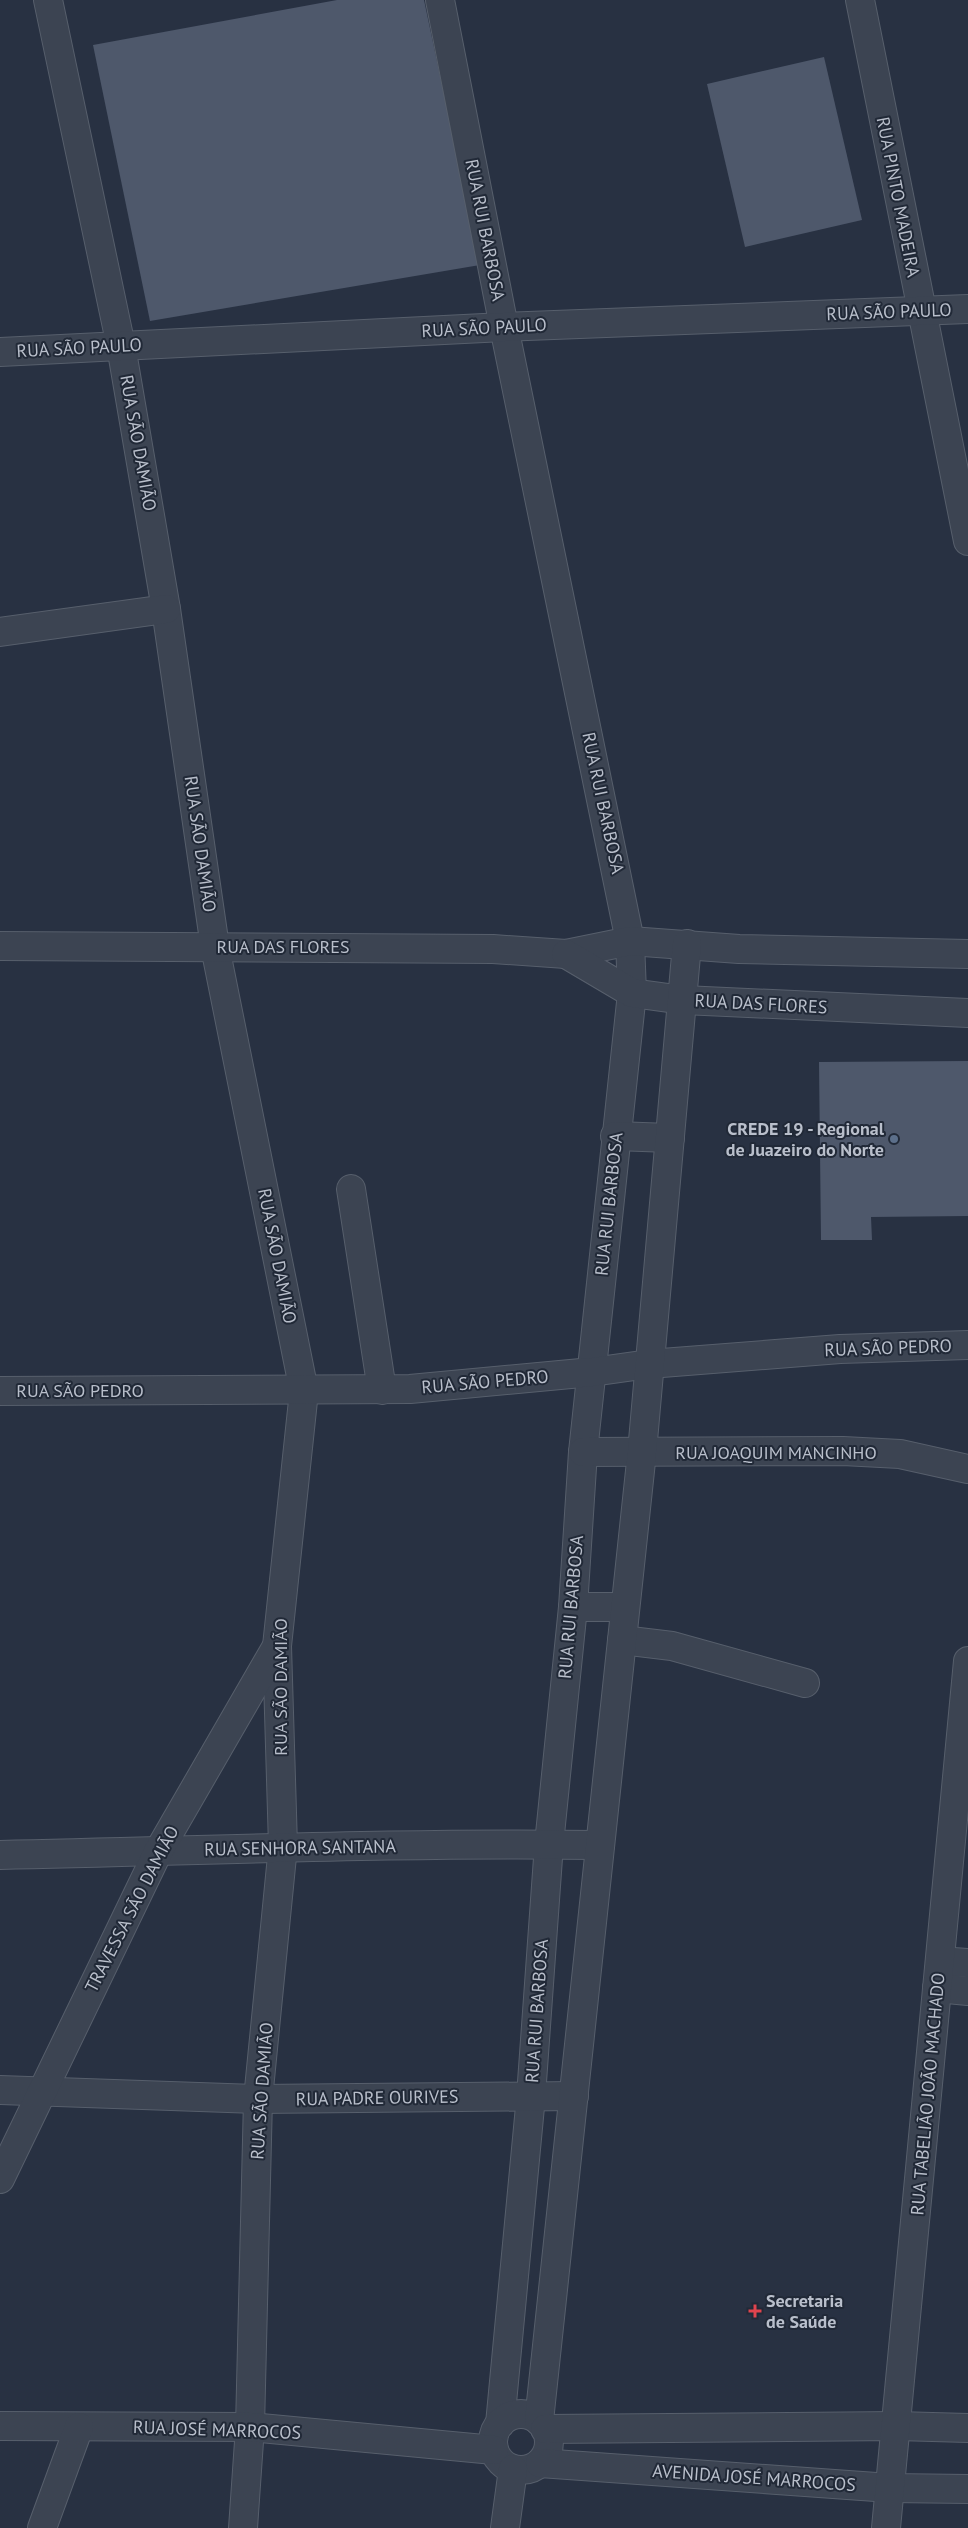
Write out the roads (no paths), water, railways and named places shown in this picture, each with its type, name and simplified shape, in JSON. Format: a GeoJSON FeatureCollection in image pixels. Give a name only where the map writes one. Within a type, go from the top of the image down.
{"type":"FeatureCollection","features":[{"type":"Feature","properties":{"kind":"street","name":"RUA SÃO DAMIÃO"},"geometry":{"type":"LineString","coordinates":[[48,0],[121,346],[166,609],[215,947],[304,1391],[277,1646],[283,1846],[258,2100],[250,2427],[243,2528]]}},
{"type":"Feature","properties":{"kind":"street","name":"RUA RUI BARBOSA"},"geometry":{"type":"LineString","coordinates":[[440,0],[504,327],[630,941],[632,994],[615,1136],[583,1452],[573,1607],[549,1844],[531,2096],[497,2437]]}},
{"type":"Feature","properties":{"kind":"street","name":"RUA PINTO MADEIRA"},"geometry":{"type":"LineString","coordinates":[[860,0],[968,541]]}},
{"type":"Feature","properties":{"kind":"street","name":"RUA SÃO PAULO"},"geometry":{"type":"LineString","coordinates":[[0,352],[504,327],[968,309]]}},
{"type":"Feature","properties":{"kind":"street"},"geometry":{"type":"LineString","coordinates":[[0,632],[166,609]]}},
{"type":"Feature","properties":{"kind":"street","name":"RUA DAS FLORES"},"geometry":{"type":"LineString","coordinates":[[0,946],[493,948],[566,954],[630,941],[739,949],[968,954]]}},
{"type":"Feature","properties":{"kind":"street"},"geometry":{"type":"LineString","coordinates":[[540,2463],[549,2447],[542,2425],[574,2096],[642,1452],[688,944]]}},
{"type":"Feature","properties":{"kind":"street","name":"RUA DAS FLORES"},"geometry":{"type":"LineString","coordinates":[[566,954],[632,994],[683,1000],[968,1013]]}},
{"type":"Feature","properties":{"kind":"street"},"geometry":{"type":"LineString","coordinates":[[615,1136],[670,1138]]}},
{"type":"Feature","properties":{"kind":"street"},"geometry":{"type":"LineString","coordinates":[[351,1189],[382,1390]]}},
{"type":"Feature","properties":{"kind":"street","name":"RUA SÃO PEDRO"},"geometry":{"type":"LineString","coordinates":[[0,1391],[382,1390],[592,1372],[649,1364],[840,1349],[968,1345]]}},
{"type":"Feature","properties":{"kind":"street","name":"RUA JOAQUIM MANCINHO"},"geometry":{"type":"LineString","coordinates":[[583,1452],[843,1451],[900,1454],[968,1469]]}},
{"type":"Feature","properties":{"kind":"street"},"geometry":{"type":"LineString","coordinates":[[573,1607],[625,1607]]}},
{"type":"Feature","properties":{"kind":"street"},"geometry":{"type":"LineString","coordinates":[[622,1640],[672,1646],[805,1683]]}},
{"type":"Feature","properties":{"kind":"street","name":"TRAVESSA SÃO DAMIÃO"},"geometry":{"type":"LineString","coordinates":[[0,2179],[158,1852],[277,1646]]}},
{"type":"Feature","properties":{"kind":"street","name":"RUA TABELIÃO JOÃO MACHADO"},"geometry":{"type":"LineString","coordinates":[[886,2528],[968,1661]]}},
{"type":"Feature","properties":{"kind":"street","name":"RUA SENHORA SANTANA"},"geometry":{"type":"LineString","coordinates":[[0,1855],[158,1852],[283,1846],[600,1845]]}},
{"type":"Feature","properties":{"kind":"street"},"geometry":{"type":"LineString","coordinates":[[940,1961],[968,1963]]}},
{"type":"Feature","properties":{"kind":"street"},"geometry":{"type":"LineString","coordinates":[[937,1988],[968,1991]]}},
{"type":"Feature","properties":{"kind":"street","name":"RUA PADRE OURIVES"},"geometry":{"type":"LineString","coordinates":[[0,2090],[258,2100],[574,2096]]}},
{"type":"Feature","properties":{"kind":"street"},"geometry":{"type":"LineString","coordinates":[[505,2528],[513,2469],[498,2458],[497,2437],[516,2415],[533,2417],[542,2425],[968,2428]]}},
{"type":"Feature","properties":{"kind":"street","name":"RUA JOSÉ MARROCOS"},"geometry":{"type":"LineString","coordinates":[[0,2426],[250,2427],[497,2437]]}},
{"type":"Feature","properties":{"kind":"street"},"geometry":{"type":"LineString","coordinates":[[42,2528],[78,2427]]}},
{"type":"Feature","properties":{"kind":"street","name":"AVENIDA JOSÉ MARROCOS"},"geometry":{"type":"LineString","coordinates":[[513,2469],[522,2470],[540,2463],[890,2488],[968,2489]]}},
{"type":"Feature","properties":{"kind":"place","name":"CREDE 19 - Regional de Juazeiro do Norte"},"geometry":{"type":"Point","coordinates":[894,1139]}},
{"type":"Feature","properties":{"kind":"place","name":"Secretaria de Saúde"},"geometry":{"type":"Point","coordinates":[755,2311]}}]}
